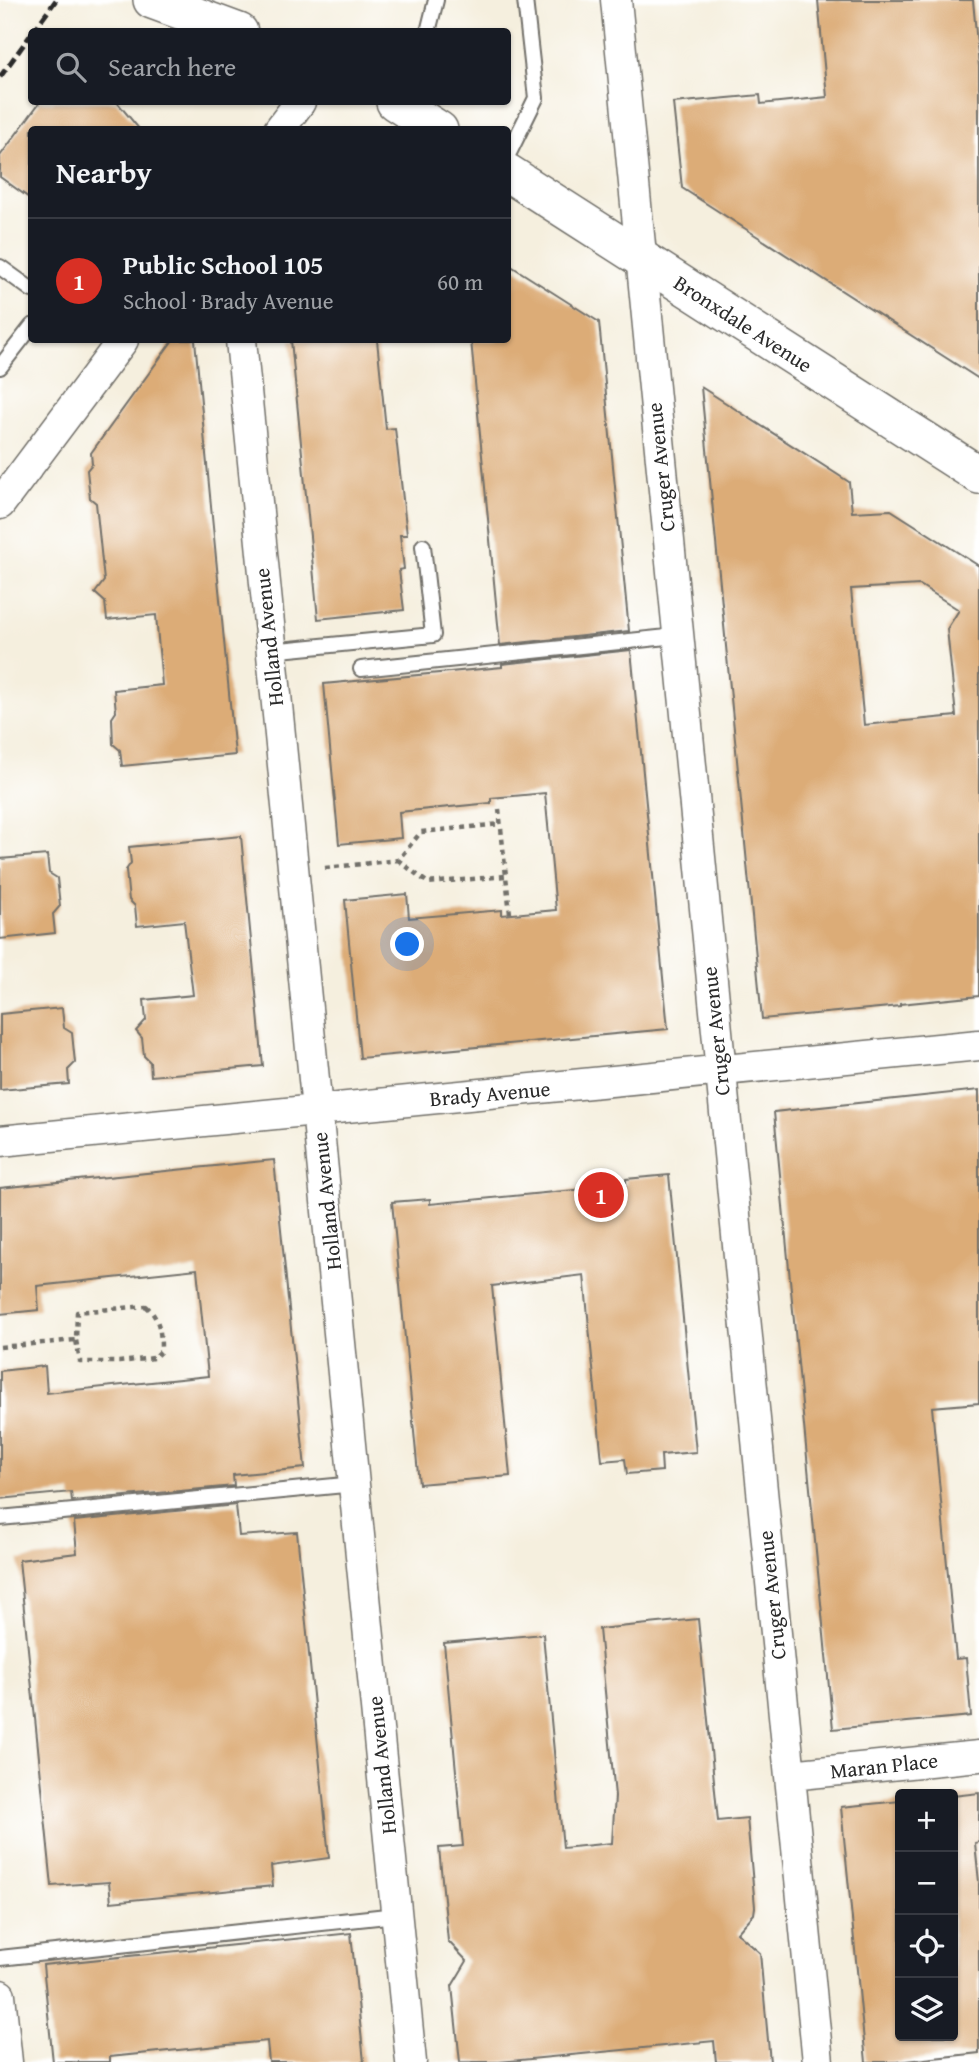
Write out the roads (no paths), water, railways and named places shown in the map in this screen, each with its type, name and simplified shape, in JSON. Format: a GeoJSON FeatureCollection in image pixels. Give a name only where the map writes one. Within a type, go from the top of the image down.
{"type":"FeatureCollection","features":[{"type":"Feature","properties":{"kind":"street"},"geometry":{"type":"LineString","coordinates":[[152,0],[228,28]]}},
{"type":"Feature","properties":{"kind":"street","name":"Cruger Avenue"},"geometry":{"type":"LineString","coordinates":[[616,0],[818,2062]]}},
{"type":"Feature","properties":{"kind":"street"},"geometry":{"type":"LineString","coordinates":[[282,126],[298,105]]}},
{"type":"Feature","properties":{"kind":"street"},"geometry":{"type":"LineString","coordinates":[[400,105],[433,126]]}},
{"type":"Feature","properties":{"kind":"street","name":"Bronxdale Avenue"},"geometry":{"type":"LineString","coordinates":[[511,175],[979,475]]}},
{"type":"Feature","properties":{"kind":"street"},"geometry":{"type":"LineString","coordinates":[[0,504],[121,343]]}},
{"type":"Feature","properties":{"kind":"street","name":"Holland Avenue"},"geometry":{"type":"LineString","coordinates":[[241,343],[411,2062]]}},
{"type":"Feature","properties":{"kind":"street","name":"Brady Avenue"},"geometry":{"type":"LineString","coordinates":[[0,1141],[979,1045]]}},
{"type":"Feature","properties":{"kind":"street","name":"Maran Place"},"geometry":{"type":"LineString","coordinates":[[790,1775],[979,1756]]}},
{"type":"Feature","properties":{"kind":"street"},"geometry":{"type":"LineString","coordinates":[[0,1995],[6,2062]]}},
{"type":"Feature","properties":{"kind":"lane"},"geometry":{"type":"LineString","coordinates":[[429,28],[436,0]]}},
{"type":"Feature","properties":{"kind":"lane"},"geometry":{"type":"LineString","coordinates":[[511,149],[536,98],[525,0]]}},
{"type":"Feature","properties":{"kind":"lane"},"geometry":{"type":"LineString","coordinates":[[0,267],[28,287]]}},
{"type":"Feature","properties":{"kind":"lane"},"geometry":{"type":"LineString","coordinates":[[0,367],[28,331]]}},
{"type":"Feature","properties":{"kind":"lane"},"geometry":{"type":"LineString","coordinates":[[270,651],[433,635],[422,547]]}},
{"type":"Feature","properties":{"kind":"lane"},"geometry":{"type":"LineString","coordinates":[[361,669],[677,636]]}},
{"type":"Feature","properties":{"kind":"lane"},"geometry":{"type":"LineString","coordinates":[[0,1518],[355,1484]]}},
{"type":"Feature","properties":{"kind":"lane"},"geometry":{"type":"LineString","coordinates":[[0,1958],[397,1914]]}},
{"type":"Feature","properties":{"kind":"railway"},"geometry":{"type":"LineString","coordinates":[[36,28],[56,0]]}},
{"type":"Feature","properties":{"kind":"railway"},"geometry":{"type":"LineString","coordinates":[[0,77],[28,38]]}},
{"type":"Feature","properties":{"kind":"place","name":"Public School 105"},"geometry":{"type":"Point","coordinates":[601,1195]}}]}
